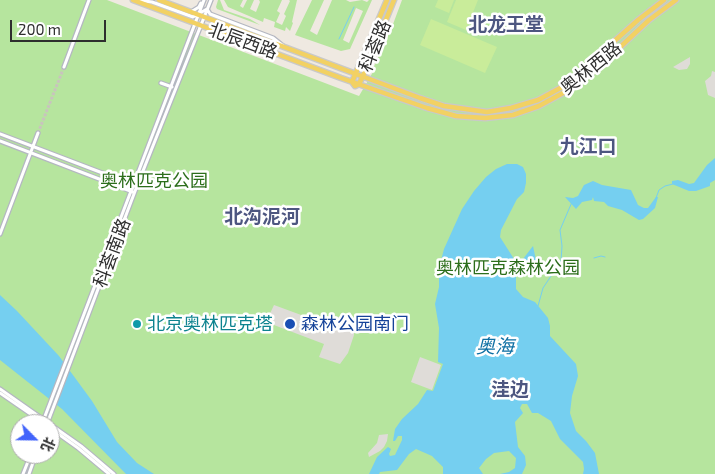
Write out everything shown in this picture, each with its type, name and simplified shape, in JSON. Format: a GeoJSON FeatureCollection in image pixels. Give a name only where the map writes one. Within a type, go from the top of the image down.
{"type":"FeatureCollection","features":[{"type":"Feature","properties":{"kind":"main road","name":"北辰西路"},"geometry":{"type":"LineString","coordinates":[[134,0],[193,26],[200,26],[352,82]]}},
{"type":"Feature","properties":{"kind":"main road","name":"北辰西路"},"geometry":{"type":"LineString","coordinates":[[159,0],[356,74]]}},
{"type":"Feature","properties":{"kind":"main road","name":"科荟路"},"geometry":{"type":"LineString","coordinates":[[352,82],[387,0]]}},
{"type":"Feature","properties":{"kind":"main road","name":"科荟路"},"geometry":{"type":"LineString","coordinates":[[359,84],[394,0]]}},
{"type":"Feature","properties":{"kind":"main road","name":"奥林西路"},"geometry":{"type":"LineString","coordinates":[[356,74],[444,106],[487,112],[511,108],[538,100],[564,86],[638,20],[664,0]]}},
{"type":"Feature","properties":{"kind":"main road","name":"奥林西路"},"geometry":{"type":"LineString","coordinates":[[352,82],[456,116],[485,118],[513,115],[539,106],[574,87],[649,20],[676,0]]}},
{"type":"Feature","properties":{"kind":"street"},"geometry":{"type":"LineString","coordinates":[[64,67],[89,0]]}},
{"type":"Feature","properties":{"kind":"street"},"geometry":{"type":"LineString","coordinates":[[134,0],[152,2],[193,17],[207,9],[210,14],[273,38],[286,48]]}},
{"type":"Feature","properties":{"kind":"street"},"geometry":{"type":"LineString","coordinates":[[190,12],[199,6],[203,0]]}},
{"type":"Feature","properties":{"kind":"street","name":"科荟南路"},"geometry":{"type":"LineString","coordinates":[[49,414],[203,0]]}},
{"type":"Feature","properties":{"kind":"street","name":"科荟南路"},"geometry":{"type":"LineString","coordinates":[[135,185],[211,0]]}},
{"type":"Feature","properties":{"kind":"street"},"geometry":{"type":"LineString","coordinates":[[193,26],[198,20],[202,19],[215,21]]}},
{"type":"Feature","properties":{"kind":"street"},"geometry":{"type":"LineString","coordinates":[[161,82],[177,86]]}},
{"type":"Feature","properties":{"kind":"street"},"geometry":{"type":"LineString","coordinates":[[171,86],[175,90]]}},
{"type":"Feature","properties":{"kind":"street"},"geometry":{"type":"LineString","coordinates":[[0,234],[38,132]]}},
{"type":"Feature","properties":{"kind":"street"},"geometry":{"type":"LineString","coordinates":[[0,134],[135,185]]}},
{"type":"Feature","properties":{"kind":"street"},"geometry":{"type":"LineString","coordinates":[[0,141],[133,192]]}},
{"type":"Feature","properties":{"kind":"street"},"geometry":{"type":"LineString","coordinates":[[0,391],[32,414]]}},
{"type":"Feature","properties":{"kind":"street"},"geometry":{"type":"LineString","coordinates":[[60,433],[81,446],[114,474]]}},
{"type":"Feature","properties":{"kind":"street"},"geometry":{"type":"LineString","coordinates":[[60,435],[109,474]]}},
{"type":"Feature","properties":{"kind":"green space","name":"奥林匹克森林公园"},"geometry":{"type":"Polygon","coordinates":[[[0,0],[107,0],[359,96],[373,72],[402,0],[715,0],[715,474],[0,474],[0,0]]]}},
{"type":"Feature","properties":{"kind":"green space"},"geometry":{"type":"Polygon","coordinates":[[[218,0],[220,0],[224,10],[250,19],[260,25],[217,9],[218,0]]]}},
{"type":"Feature","properties":{"kind":"green space"},"geometry":{"type":"Polygon","coordinates":[[[224,0],[243,0],[240,6],[243,8],[247,0],[254,0],[250,9],[256,12],[259,0],[282,0],[277,11],[280,13],[276,22],[282,25],[289,0],[297,0],[290,31],[286,27],[285,31],[274,27],[275,22],[264,18],[263,22],[228,7],[224,0]]]}},
{"type":"Feature","properties":{"kind":"green space"},"geometry":{"type":"Polygon","coordinates":[[[312,0],[324,0],[310,31],[317,35],[332,0],[346,0],[350,2],[362,0],[367,2],[372,0],[350,49],[341,51],[295,35],[312,0]],[[356,8],[343,40],[349,43],[363,11],[356,8]]]}},
{"type":"Feature","properties":{"kind":"green space"},"geometry":{"type":"Polygon","coordinates":[[[438,0],[454,0],[449,13],[435,7],[438,0]]]}},
{"type":"Feature","properties":{"kind":"green space"},"geometry":{"type":"Polygon","coordinates":[[[456,0],[478,0],[466,30],[447,22],[456,0]]]}},
{"type":"Feature","properties":{"kind":"green space"},"geometry":{"type":"Polygon","coordinates":[[[431,19],[497,47],[485,73],[420,45],[431,19]]]}},
{"type":"Feature","properties":{"kind":"shaded area"},"geometry":{"type":"Polygon","coordinates":[[[690,57],[690,64],[687,69],[679,70],[673,67],[690,57]]]}},
{"type":"Feature","properties":{"kind":"shaded area"},"geometry":{"type":"Polygon","coordinates":[[[712,71],[715,72],[715,98],[708,95],[705,81],[711,76],[712,71]]]}},
{"type":"Feature","properties":{"kind":"shaded area"},"geometry":{"type":"Polygon","coordinates":[[[274,305],[331,326],[335,316],[355,323],[354,335],[348,353],[340,364],[319,357],[324,344],[266,322],[274,305]]]}},
{"type":"Feature","properties":{"kind":"shaded area"},"geometry":{"type":"Polygon","coordinates":[[[420,357],[441,365],[432,390],[411,382],[420,357]]]}},
{"type":"Feature","properties":{"kind":"shaded area"},"geometry":{"type":"Polygon","coordinates":[[[388,434],[384,447],[369,457],[368,453],[377,443],[379,435],[388,434]]]}},
{"type":"Feature","properties":{"kind":"water"},"geometry":{"type":"Polygon","coordinates":[[[715,158],[715,180],[710,183],[710,186],[696,191],[689,191],[672,184],[672,181],[678,180],[689,184],[694,183],[707,165],[715,158]]]}},
{"type":"Feature","properties":{"kind":"water","name":"奥海"},"geometry":{"type":"Polygon","coordinates":[[[507,164],[517,164],[523,167],[526,174],[526,183],[524,192],[517,199],[501,230],[500,237],[514,259],[523,259],[533,246],[536,260],[516,274],[516,289],[523,297],[535,302],[548,318],[550,336],[576,364],[578,376],[572,396],[570,413],[576,431],[595,453],[599,474],[583,474],[583,462],[560,439],[551,421],[538,413],[532,413],[527,404],[522,404],[520,408],[523,413],[515,422],[518,447],[525,456],[526,465],[522,474],[500,474],[515,468],[516,458],[509,451],[494,453],[486,459],[479,468],[483,474],[443,474],[443,467],[432,456],[416,449],[409,454],[397,470],[369,474],[377,457],[388,447],[391,449],[390,456],[395,455],[402,436],[398,436],[393,441],[395,429],[402,419],[418,404],[427,390],[433,391],[443,364],[438,362],[439,328],[435,304],[439,287],[439,268],[444,249],[462,209],[474,191],[486,177],[496,169],[507,164]]]}},
{"type":"Feature","properties":{"kind":"water"},"geometry":{"type":"Polygon","coordinates":[[[593,181],[602,185],[631,190],[638,205],[644,208],[648,208],[658,197],[655,208],[643,219],[639,220],[622,210],[608,206],[604,202],[594,201],[593,197],[592,200],[582,202],[576,209],[565,197],[573,198],[578,196],[584,185],[593,181]]]}},
{"type":"Feature","properties":{"kind":"water"},"geometry":{"type":"Polygon","coordinates":[[[0,295],[59,356],[92,401],[117,442],[137,463],[154,474],[126,474],[62,409],[0,360],[0,295]]]}},
{"type":"Feature","properties":{"kind":"waterway"},"geometry":{"type":"LineString","coordinates":[[339,39],[354,7]]}},
{"type":"Feature","properties":{"kind":"waterway"},"geometry":{"type":"LineString","coordinates":[[656,198],[659,190],[673,184]]}},
{"type":"Feature","properties":{"kind":"waterway"},"geometry":{"type":"LineString","coordinates":[[538,306],[543,288],[561,261],[560,230],[572,202]]}},
{"type":"Feature","properties":{"kind":"waterway"},"geometry":{"type":"LineString","coordinates":[[594,258],[605,257]]}},
{"type":"Feature","properties":{"kind":"tunnel"},"geometry":{"type":"LineString","coordinates":[[38,133],[64,67]]}},
{"type":"Feature","properties":{"kind":"place","name":"北京奥林匹克塔"},"geometry":{"type":"Point","coordinates":[137,324]}},
{"type":"Feature","properties":{"kind":"place","name":"森林公园南门"},"geometry":{"type":"Point","coordinates":[290,324]}},
{"type":"Feature","properties":{"kind":"district","name":"北龙王堂"},"geometry":{"type":"Point","coordinates":[506,25]}},
{"type":"Feature","properties":{"kind":"district","name":"九江口"},"geometry":{"type":"Point","coordinates":[588,147]}},
{"type":"Feature","properties":{"kind":"district","name":"北沟泥河"},"geometry":{"type":"Point","coordinates":[262,217]}},
{"type":"Feature","properties":{"kind":"district","name":"洼边"},"geometry":{"type":"Point","coordinates":[510,390]}},
{"type":"Feature","properties":{"kind":"park label","name":"奥林匹克公园"},"geometry":{"type":"Point","coordinates":[154,181]}}]}
